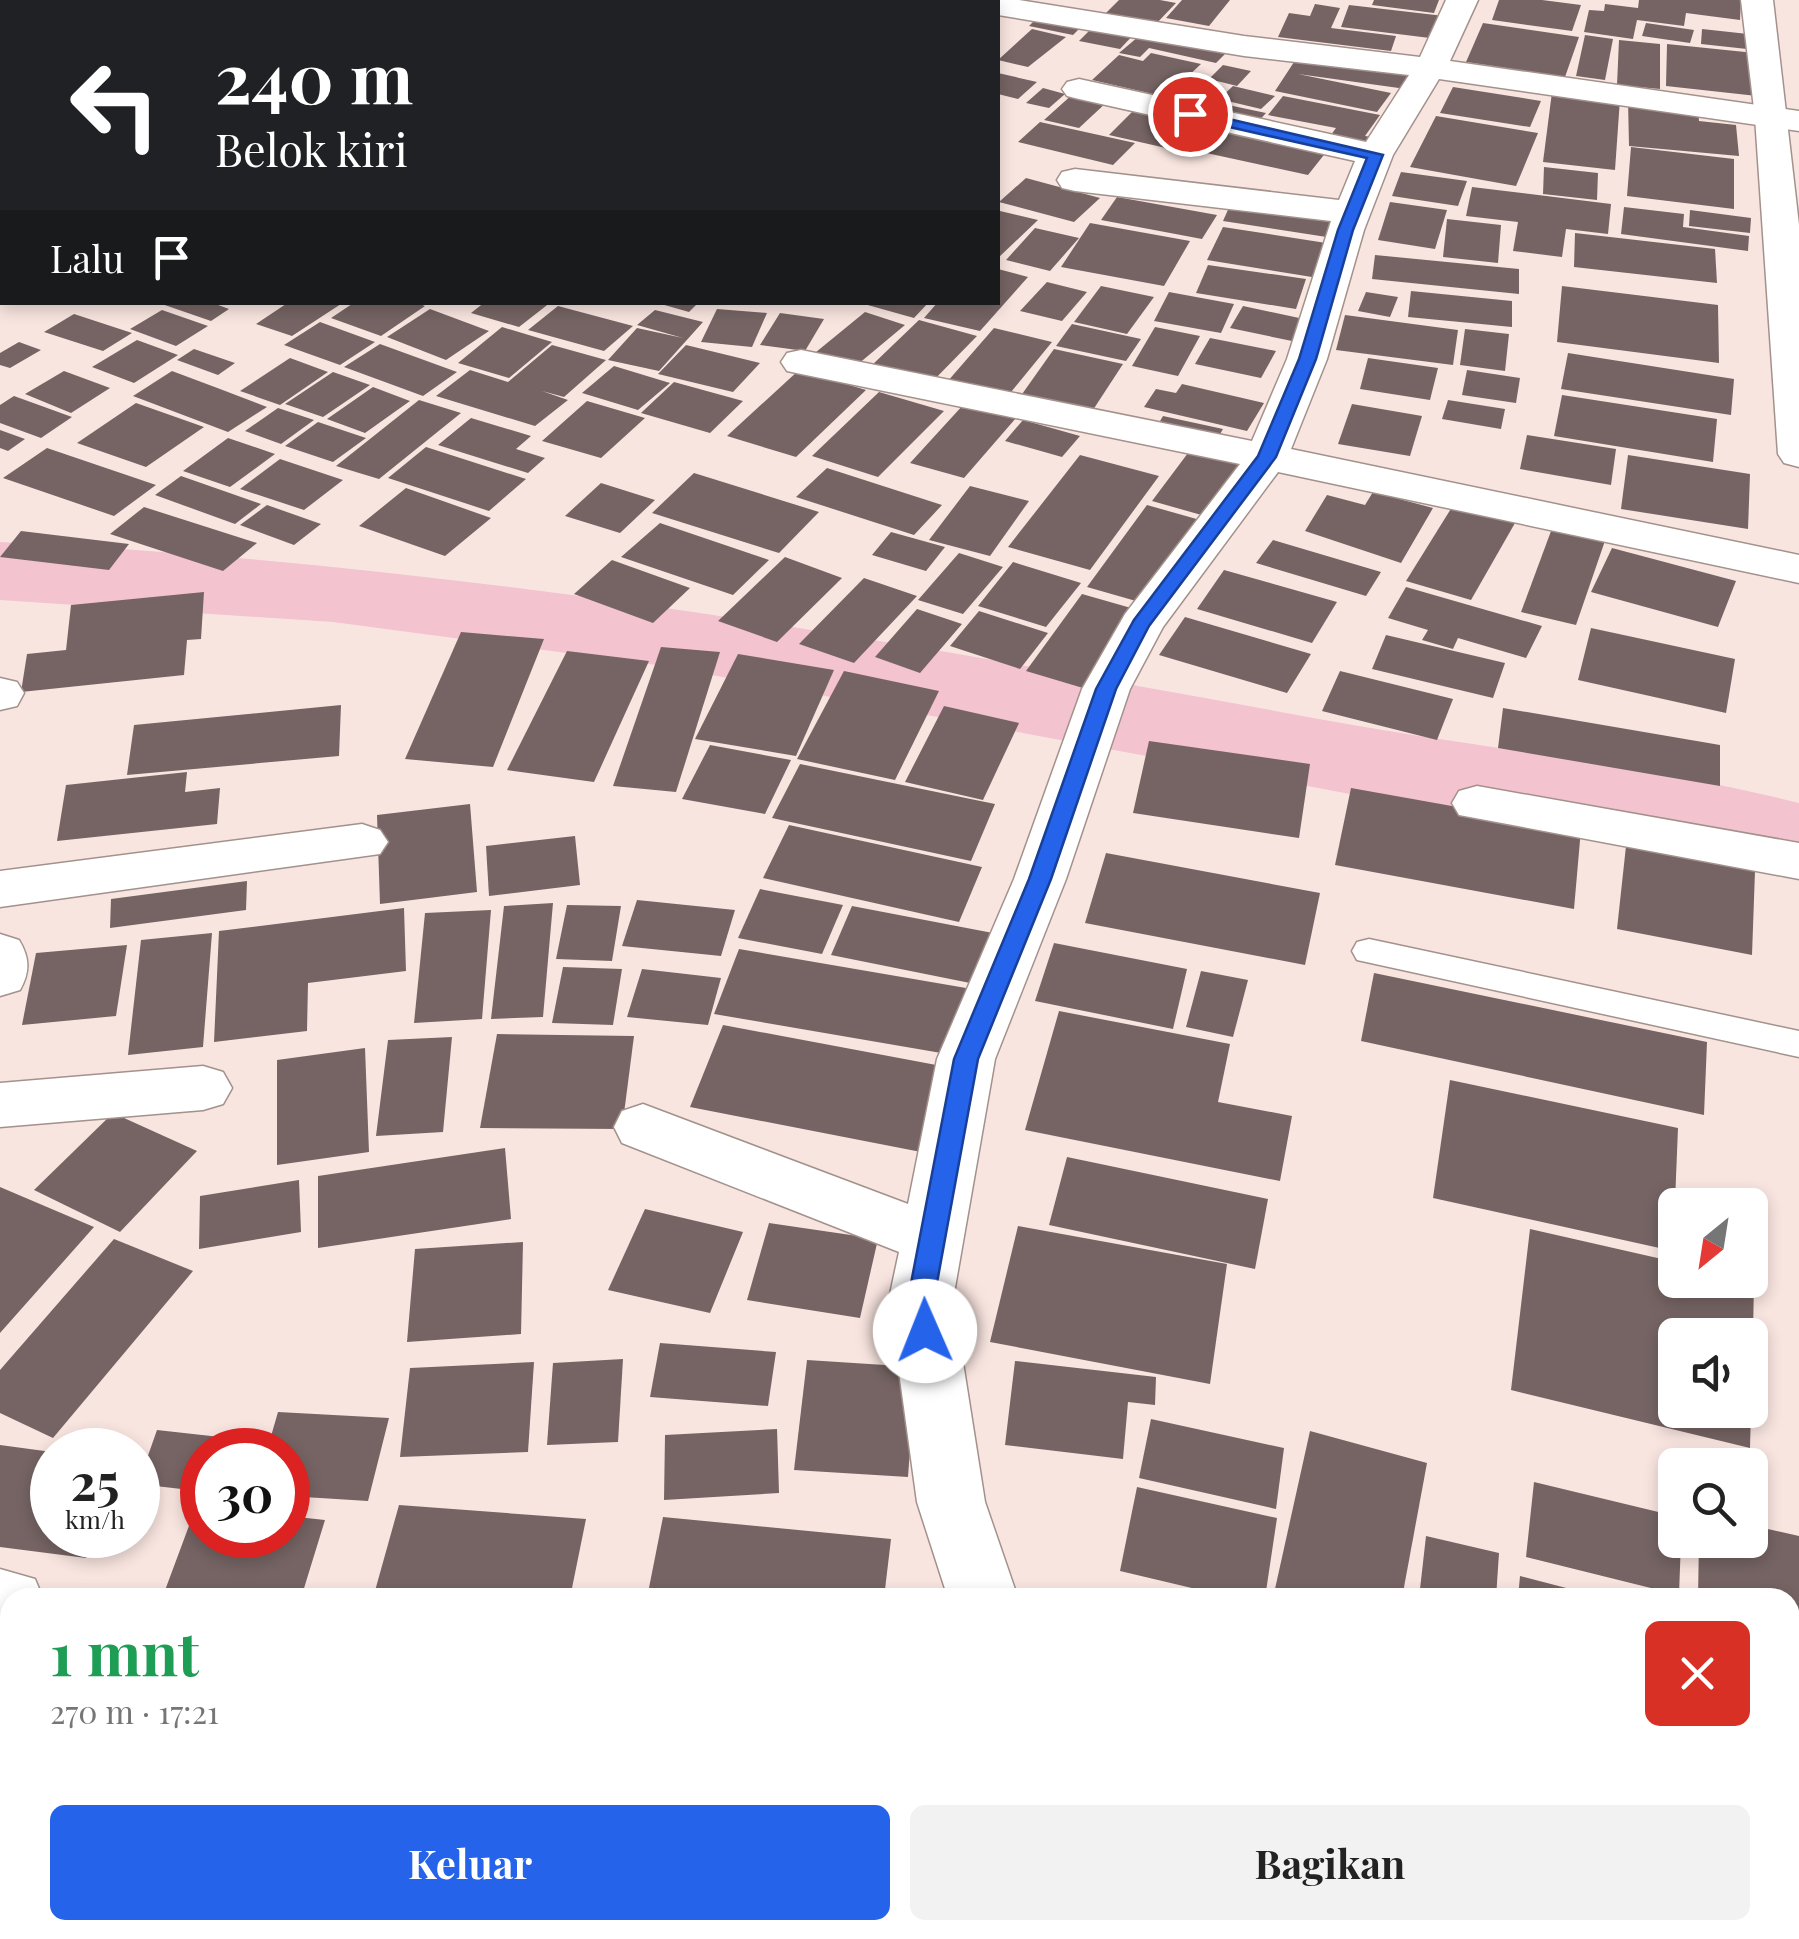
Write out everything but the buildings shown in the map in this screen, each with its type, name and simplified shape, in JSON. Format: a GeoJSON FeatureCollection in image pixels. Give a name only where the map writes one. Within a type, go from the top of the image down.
{"type":"FeatureCollection","features":[{"type":"Feature","properties":{"kind":"street"},"geometry":{"type":"LineString","coordinates":[[980,1588],[951,1502],[932,1394],[921,1299],[966,1059],[1040,879],[1106,689],[1140,624],[1267,457],[1307,359],[1353,213],[1376,155],[1430,68],[1462,0]]}},
{"type":"Feature","properties":{"kind":"street"},"geometry":{"type":"LineString","coordinates":[[1757,0],[1785,119],[1799,454]]}},
{"type":"Feature","properties":{"kind":"street"},"geometry":{"type":"LineString","coordinates":[[1000,6],[1244,46],[1430,68],[1785,119]]}},
{"type":"Feature","properties":{"kind":"street"},"geometry":{"type":"LineString","coordinates":[[1078,90],[1376,155]]}},
{"type":"Feature","properties":{"kind":"street"},"geometry":{"type":"LineString","coordinates":[[1075,180],[1353,213]]}},
{"type":"Feature","properties":{"kind":"street"},"geometry":{"type":"LineString","coordinates":[[801,362],[1799,569]]}},
{"type":"Feature","properties":{"kind":"street"},"geometry":{"type":"LineString","coordinates":[[1477,803],[1799,861]]}},
{"type":"Feature","properties":{"kind":"street"},"geometry":{"type":"LineString","coordinates":[[0,889],[362,842]]}},
{"type":"Feature","properties":{"kind":"street"},"geometry":{"type":"LineString","coordinates":[[0,954],[0,976]]}},
{"type":"Feature","properties":{"kind":"street"},"geometry":{"type":"LineString","coordinates":[[0,1105],[203,1088]]}},
{"type":"Feature","properties":{"kind":"street"},"geometry":{"type":"LineString","coordinates":[[643,1127],[931,1238]]}},
{"type":"Feature","properties":{"kind":"lane"},"geometry":{"type":"LineString","coordinates":[[1369,950],[1799,1044]]}},
{"type":"Feature","properties":{"kind":"waterway"},"geometry":{"type":"LineString","coordinates":[[0,571],[167,579],[333,593],[664,636],[829,662],[1382,765],[1622,802],[1799,841]]}},
{"type":"Feature","properties":{"kind":"route"},"geometry":{"type":"LineString","coordinates":[[925,1331],[921,1299],[966,1059],[1040,879],[1106,689],[1140,624],[1267,457],[1307,359],[1346,230],[1376,155],[1190,114]]}}]}
